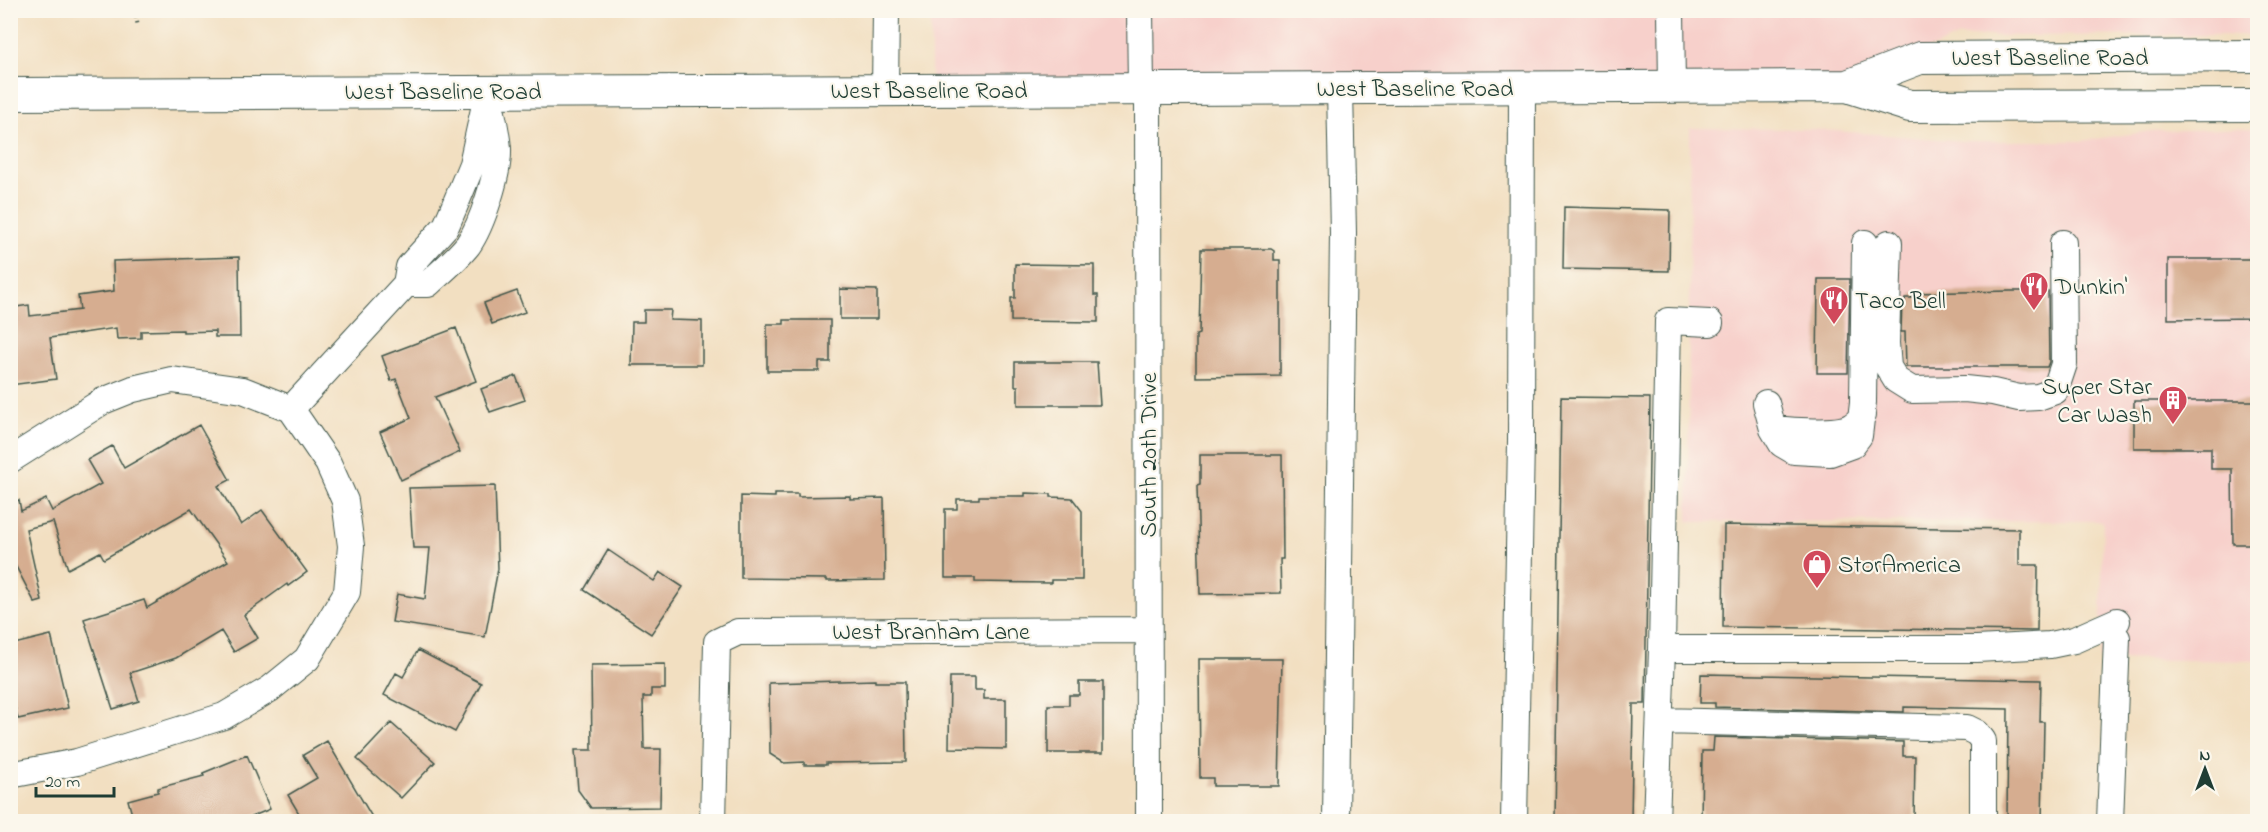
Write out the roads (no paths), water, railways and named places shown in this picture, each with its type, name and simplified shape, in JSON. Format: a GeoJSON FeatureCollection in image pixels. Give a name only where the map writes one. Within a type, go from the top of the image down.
{"type":"FeatureCollection","features":[{"type":"Feature","properties":{"kind":"main road","name":"West Baseline Road"},"geometry":{"type":"LineString","coordinates":[[1847,86],[1920,58],[2258,56]]}},
{"type":"Feature","properties":{"kind":"main road","name":"West Baseline Road"},"geometry":{"type":"LineString","coordinates":[[10,94],[1847,86],[1910,106],[2258,105]]}},
{"type":"Feature","properties":{"kind":"street"},"geometry":{"type":"LineString","coordinates":[[885,90],[886,10]]}},
{"type":"Feature","properties":{"kind":"street","name":"South 20th Drive"},"geometry":{"type":"LineString","coordinates":[[1140,10],[1144,89],[1149,822]]}},
{"type":"Feature","properties":{"kind":"street"},"geometry":{"type":"LineString","coordinates":[[1671,10],[1671,87]]}},
{"type":"Feature","properties":{"kind":"street"},"geometry":{"type":"LineString","coordinates":[[1335,822],[1343,244],[1340,88]]}},
{"type":"Feature","properties":{"kind":"street"},"geometry":{"type":"LineString","coordinates":[[1514,822],[1521,441],[1522,88]]}},
{"type":"Feature","properties":{"kind":"street"},"geometry":{"type":"LineString","coordinates":[[291,409],[406,284],[409,267],[446,226],[472,165],[488,91]]}},
{"type":"Feature","properties":{"kind":"street"},"geometry":{"type":"LineString","coordinates":[[406,284],[428,284],[468,245],[496,176],[498,147],[488,91]]}},
{"type":"Feature","properties":{"kind":"street"},"geometry":{"type":"LineString","coordinates":[[446,226],[468,245]]}},
{"type":"Feature","properties":{"kind":"street"},"geometry":{"type":"LineString","coordinates":[[1766,403],[1773,429],[1782,444],[1794,451],[1830,453],[1852,445],[1859,436],[1863,415],[1877,243],[1888,367],[1896,380],[1912,390],[1965,389],[2019,398],[2038,397],[2055,391],[2064,364],[2063,243]]}},
{"type":"Feature","properties":{"kind":"street"},"geometry":{"type":"LineString","coordinates":[[1656,822],[1662,649],[1668,321],[1710,323]]}},
{"type":"Feature","properties":{"kind":"street"},"geometry":{"type":"LineString","coordinates":[[10,460],[103,400],[133,388],[172,380],[243,390],[291,409],[328,463],[345,501],[351,546],[347,592],[307,658],[270,688],[224,716],[77,762],[10,775]]}},
{"type":"Feature","properties":{"kind":"street","name":"West Branham Lane"},"geometry":{"type":"LineString","coordinates":[[713,822],[717,642],[738,632],[1147,630]]}},
{"type":"Feature","properties":{"kind":"street"},"geometry":{"type":"LineString","coordinates":[[1662,649],[1977,650],[2050,645],[2117,630],[2110,822]]}},
{"type":"Feature","properties":{"kind":"street"},"geometry":{"type":"LineString","coordinates":[[1660,721],[1967,728],[1977,733],[1983,741],[1983,822]]}},
{"type":"Feature","properties":{"kind":"place","name":"Dunkin'"},"geometry":{"type":"Point","coordinates":[2034,312]}},
{"type":"Feature","properties":{"kind":"place","name":"Taco Bell"},"geometry":{"type":"Point","coordinates":[1834,326]}},
{"type":"Feature","properties":{"kind":"place","name":"Super Star Car Wash"},"geometry":{"type":"Point","coordinates":[2173,426]}},
{"type":"Feature","properties":{"kind":"place","name":"StorAmerica"},"geometry":{"type":"Point","coordinates":[1817,590]}}]}
